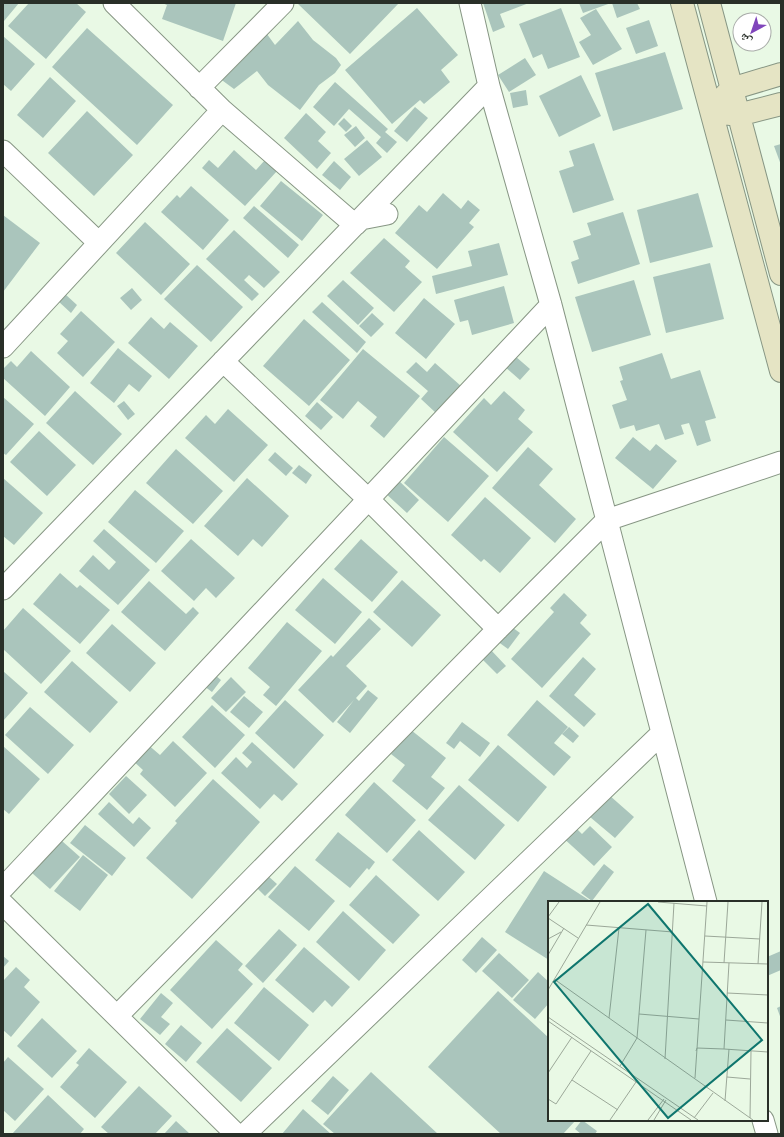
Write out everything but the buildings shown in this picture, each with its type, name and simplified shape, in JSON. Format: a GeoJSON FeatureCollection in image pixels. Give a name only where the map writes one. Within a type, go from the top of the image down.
{"type":"FeatureCollection","features":[{"type":"Feature","properties":{"kind":"street"},"geometry":{"type":"LineString","coordinates":[[114,3],[222,110],[355,225]]}},
{"type":"Feature","properties":{"kind":"street"},"geometry":{"type":"LineString","coordinates":[[199,88],[283,3]]}},
{"type":"Feature","properties":{"kind":"street"},"geometry":{"type":"LineString","coordinates":[[470,3],[489,86],[551,304],[706,901]]}},
{"type":"Feature","properties":{"kind":"street"},"geometry":{"type":"LineString","coordinates":[[682,3],[781,371]]}},
{"type":"Feature","properties":{"kind":"street"},"geometry":{"type":"LineString","coordinates":[[709,3],[781,274]]}},
{"type":"Feature","properties":{"kind":"street"},"geometry":{"type":"LineString","coordinates":[[711,110],[731,89],[781,74]]}},
{"type":"Feature","properties":{"kind":"street"},"geometry":{"type":"LineString","coordinates":[[3,589],[489,86]]}},
{"type":"Feature","properties":{"kind":"street"},"geometry":{"type":"LineString","coordinates":[[711,110],[738,115],[781,104]]}},
{"type":"Feature","properties":{"kind":"street"},"geometry":{"type":"LineString","coordinates":[[3,348],[222,110]]}},
{"type":"Feature","properties":{"kind":"street"},"geometry":{"type":"LineString","coordinates":[[3,151],[99,243]]}},
{"type":"Feature","properties":{"kind":"street"},"geometry":{"type":"LineString","coordinates":[[355,225],[361,219],[387,214]]}},
{"type":"Feature","properties":{"kind":"street"},"geometry":{"type":"LineString","coordinates":[[3,888],[551,304]]}},
{"type":"Feature","properties":{"kind":"street"},"geometry":{"type":"LineString","coordinates":[[223,360],[368,499],[498,629]]}},
{"type":"Feature","properties":{"kind":"street"},"geometry":{"type":"LineString","coordinates":[[117,1016],[607,520],[781,462]]}},
{"type":"Feature","properties":{"kind":"street"},"geometry":{"type":"LineString","coordinates":[[245,1134],[662,733]]}},
{"type":"Feature","properties":{"kind":"street"},"geometry":{"type":"LineString","coordinates":[[3,904],[236,1134]]}},
{"type":"Feature","properties":{"kind":"street"},"geometry":{"type":"LineString","coordinates":[[763,1121],[767,1134]]}}]}
